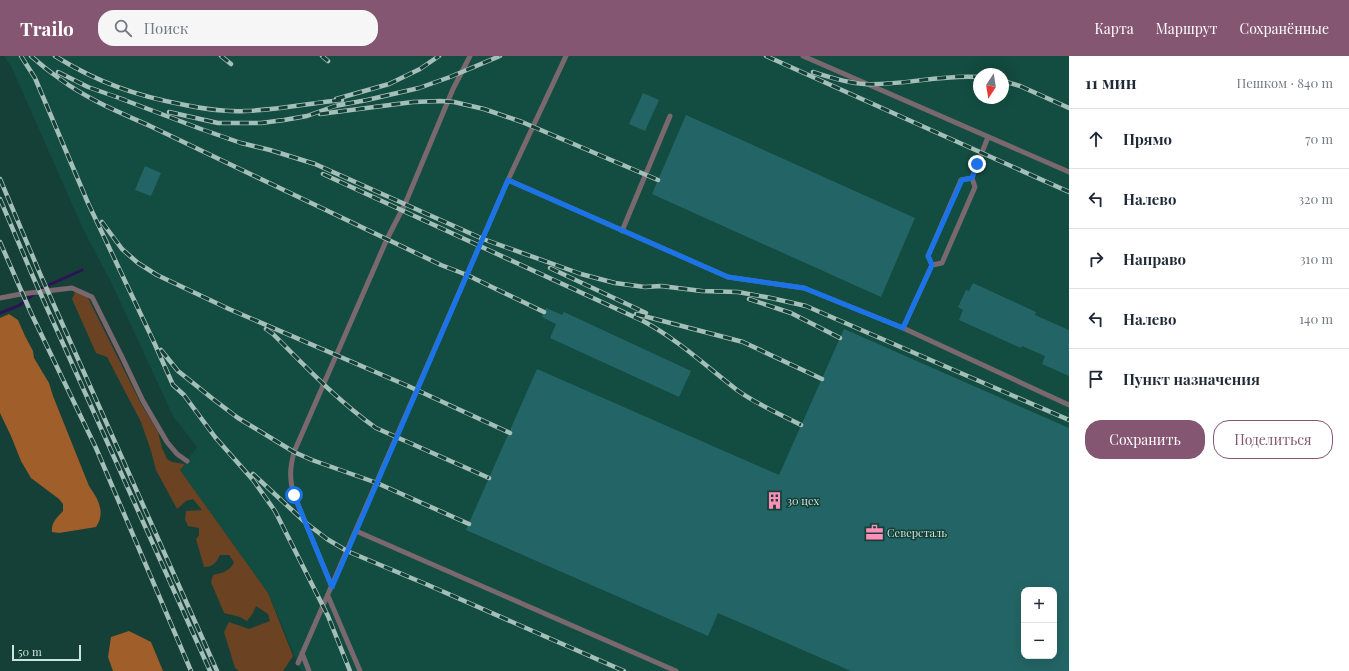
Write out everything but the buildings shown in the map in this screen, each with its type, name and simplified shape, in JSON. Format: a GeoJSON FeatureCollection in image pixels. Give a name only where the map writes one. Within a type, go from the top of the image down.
{"type":"FeatureCollection","features":[{"type":"Feature","properties":{"kind":"lane"},"geometry":{"type":"LineString","coordinates":[[332,587],[294,495],[291,483],[290,467],[292,457],[329,369],[384,246],[405,204],[453,89],[470,56]]}},
{"type":"Feature","properties":{"kind":"lane"},"geometry":{"type":"LineString","coordinates":[[298,663],[508,180],[566,56]]}},
{"type":"Feature","properties":{"kind":"lane"},"geometry":{"type":"LineString","coordinates":[[803,56],[988,138],[1069,172]]}},
{"type":"Feature","properties":{"kind":"lane"},"geometry":{"type":"LineString","coordinates":[[622,231],[670,116]]}},
{"type":"Feature","properties":{"kind":"lane"},"geometry":{"type":"LineString","coordinates":[[932,265],[942,263],[976,187],[972,178],[988,138]]}},
{"type":"Feature","properties":{"kind":"lane"},"geometry":{"type":"LineString","coordinates":[[903,328],[932,265],[928,256],[962,180],[972,178]]}},
{"type":"Feature","properties":{"kind":"lane"},"geometry":{"type":"LineString","coordinates":[[508,180],[728,277],[804,288],[903,328],[1069,405]]}},
{"type":"Feature","properties":{"kind":"lane"},"geometry":{"type":"LineString","coordinates":[[0,298],[72,288],[92,297],[143,401],[167,442],[177,454],[187,461]]}},
{"type":"Feature","properties":{"kind":"lane"},"geometry":{"type":"LineString","coordinates":[[356,531],[676,671]]}},
{"type":"Feature","properties":{"kind":"lane"},"geometry":{"type":"LineString","coordinates":[[328,596],[360,671]]}},
{"type":"Feature","properties":{"kind":"lane"},"geometry":{"type":"LineString","coordinates":[[302,653],[309,671]]}},
{"type":"Feature","properties":{"kind":"shaded area"},"geometry":{"type":"Polygon","coordinates":[[[4,56],[1069,56],[1069,671],[301,671],[268,593],[180,470],[197,447],[173,416],[111,282],[83,229],[11,66],[4,56]]]}},
{"type":"Feature","properties":{"kind":"shaded area"},"geometry":{"type":"Polygon","coordinates":[[[75,292],[87,296],[140,402],[158,432],[162,448],[167,459],[172,462],[185,464],[180,470],[268,593],[293,656],[283,671],[239,671],[235,668],[224,632],[229,622],[249,629],[270,621],[268,614],[256,606],[247,621],[240,617],[224,613],[211,582],[213,575],[228,570],[234,562],[229,555],[220,555],[214,564],[204,567],[196,539],[199,535],[199,528],[188,526],[185,519],[186,511],[202,510],[193,499],[186,501],[177,509],[156,470],[141,422],[107,357],[96,353],[72,299],[75,292]]]}},
{"type":"Feature","properties":{"kind":"shaded area"},"geometry":{"type":"Polygon","coordinates":[[[9,314],[18,320],[33,351],[34,358],[49,383],[89,486],[98,501],[101,511],[96,527],[59,533],[52,532],[53,523],[63,511],[63,504],[59,499],[31,478],[21,461],[0,413],[0,318],[9,314]]]}},
{"type":"Feature","properties":{"kind":"shaded area"},"geometry":{"type":"Polygon","coordinates":[[[129,631],[151,642],[163,671],[113,671],[108,657],[111,637],[129,631]]]}},
{"type":"Feature","properties":{"kind":"waterway"},"geometry":{"type":"LineString","coordinates":[[0,313],[20,305],[40,289],[82,270]]}},
{"type":"Feature","properties":{"kind":"railway"},"geometry":{"type":"LineString","coordinates":[[21,56],[35,78],[88,203],[173,385],[184,395],[215,437],[253,480],[275,511],[328,616],[350,671]]}},
{"type":"Feature","properties":{"kind":"railway"},"geometry":{"type":"LineString","coordinates":[[31,56],[70,86],[104,105],[441,265],[467,275],[544,312]]}},
{"type":"Feature","properties":{"kind":"railway"},"geometry":{"type":"LineString","coordinates":[[55,56],[86,73],[117,87],[150,97],[207,109],[230,111],[257,110],[342,100]]}},
{"type":"Feature","properties":{"kind":"railway"},"geometry":{"type":"LineString","coordinates":[[221,56],[231,64]]}},
{"type":"Feature","properties":{"kind":"railway"},"geometry":{"type":"LineString","coordinates":[[322,56],[328,61]]}},
{"type":"Feature","properties":{"kind":"railway"},"geometry":{"type":"LineString","coordinates":[[336,99],[389,84],[420,69],[439,56]]}},
{"type":"Feature","properties":{"kind":"railway"},"geometry":{"type":"LineString","coordinates":[[169,112],[218,123],[261,123],[284,120],[307,116],[335,106],[419,88],[500,56]]}},
{"type":"Feature","properties":{"kind":"railway"},"geometry":{"type":"LineString","coordinates":[[766,56],[1069,192]]}},
{"type":"Feature","properties":{"kind":"railway"},"geometry":{"type":"LineString","coordinates":[[58,72],[88,87],[125,100]]}},
{"type":"Feature","properties":{"kind":"railway"},"geometry":{"type":"LineString","coordinates":[[813,72],[832,78],[864,84],[893,83],[950,77],[973,77]]}},
{"type":"Feature","properties":{"kind":"railway"},"geometry":{"type":"LineString","coordinates":[[1009,83],[1020,86],[1069,108]]}},
{"type":"Feature","properties":{"kind":"railway"},"geometry":{"type":"LineString","coordinates":[[119,98],[241,143],[315,164],[483,239],[581,274],[615,283],[645,287],[661,286],[702,291],[738,292],[806,306],[1069,420]]}},
{"type":"Feature","properties":{"kind":"railway"},"geometry":{"type":"LineString","coordinates":[[320,114],[413,102],[454,102],[484,109],[522,122],[658,180]]}},
{"type":"Feature","properties":{"kind":"railway"},"geometry":{"type":"LineString","coordinates":[[323,174],[643,321],[680,344],[744,395],[801,425]]}},
{"type":"Feature","properties":{"kind":"railway"},"geometry":{"type":"LineString","coordinates":[[0,179],[41,276],[217,671]]}},
{"type":"Feature","properties":{"kind":"railway"},"geometry":{"type":"LineString","coordinates":[[0,199],[34,279],[210,671]]}},
{"type":"Feature","properties":{"kind":"railway"},"geometry":{"type":"LineString","coordinates":[[102,222],[122,249],[138,263],[157,275],[229,309],[408,386],[510,433]]}},
{"type":"Feature","properties":{"kind":"railway"},"geometry":{"type":"LineString","coordinates":[[0,242],[31,313],[96,448],[191,671]]}},
{"type":"Feature","properties":{"kind":"railway"},"geometry":{"type":"LineString","coordinates":[[550,268],[646,313]]}},
{"type":"Feature","properties":{"kind":"railway"},"geometry":{"type":"LineString","coordinates":[[749,299],[791,313],[840,338]]}},
{"type":"Feature","properties":{"kind":"railway"},"geometry":{"type":"LineString","coordinates":[[636,314],[743,342],[822,379]]}},
{"type":"Feature","properties":{"kind":"railway"},"geometry":{"type":"LineString","coordinates":[[266,329],[273,334],[335,395],[376,428],[489,478]]}},
{"type":"Feature","properties":{"kind":"railway"},"geometry":{"type":"LineString","coordinates":[[161,350],[178,371],[213,399],[238,418],[294,452],[377,483],[469,524]]}},
{"type":"Feature","properties":{"kind":"railway"},"geometry":{"type":"LineString","coordinates":[[253,474],[306,523],[327,539],[347,551],[624,671]]}},
{"type":"Feature","properties":{"kind":"place","name":"30 цех"},"geometry":{"type":"Point","coordinates":[774,501]}},
{"type":"Feature","properties":{"kind":"place","name":"Северсталь"},"geometry":{"type":"Point","coordinates":[874,533]}},
{"type":"Feature","properties":{"kind":"route"},"geometry":{"type":"LineString","coordinates":[[294,495],[332,587],[508,180],[728,277],[804,288],[903,328],[932,265],[928,256],[962,180],[972,178],[977,164]]}}]}
